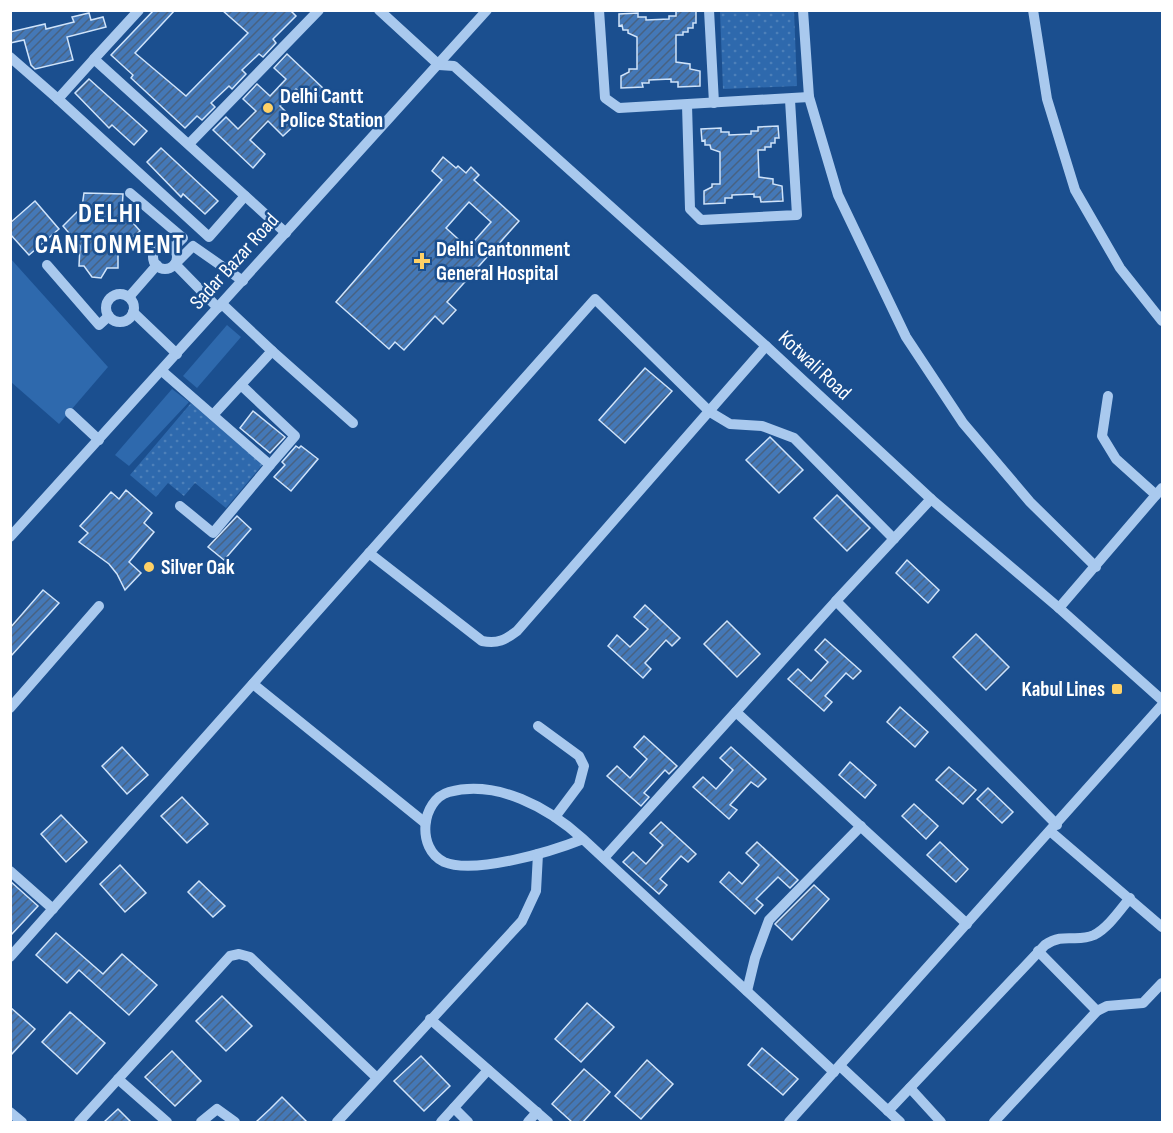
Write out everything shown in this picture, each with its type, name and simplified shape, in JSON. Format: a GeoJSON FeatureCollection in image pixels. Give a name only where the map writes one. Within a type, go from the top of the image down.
{"type":"FeatureCollection","features":[{"type":"Feature","properties":{"kind":"street"},"geometry":{"type":"LineString","coordinates":[[58,99],[139,10]]}},
{"type":"Feature","properties":{"kind":"street"},"geometry":{"type":"LineString","coordinates":[[189,144],[319,10]]}},
{"type":"Feature","properties":{"kind":"street","name":"Kotwali Road"},"geometry":{"type":"LineString","coordinates":[[379,10],[439,65],[454,66],[766,346],[931,499],[1162,700]]}},
{"type":"Feature","properties":{"kind":"street","name":"Sadar Bazar Road"},"geometry":{"type":"LineString","coordinates":[[10,537],[487,10]]}},
{"type":"Feature","properties":{"kind":"street"},"geometry":{"type":"LineString","coordinates":[[599,10],[604,98],[619,108],[790,100],[809,97]]}},
{"type":"Feature","properties":{"kind":"street"},"geometry":{"type":"LineString","coordinates":[[709,10],[714,103]]}},
{"type":"Feature","properties":{"kind":"street"},"geometry":{"type":"LineString","coordinates":[[803,10],[809,97],[838,195],[906,337],[963,423],[1030,502],[1096,567]]}},
{"type":"Feature","properties":{"kind":"street"},"geometry":{"type":"LineString","coordinates":[[1033,10],[1032,20],[1047,99],[1075,190],[1120,268],[1162,321]]}},
{"type":"Feature","properties":{"kind":"street"},"geometry":{"type":"LineString","coordinates":[[10,57],[209,237],[245,196]]}},
{"type":"Feature","properties":{"kind":"street"},"geometry":{"type":"LineString","coordinates":[[94,59],[286,233]]}},
{"type":"Feature","properties":{"kind":"street"},"geometry":{"type":"LineString","coordinates":[[687,105],[690,209],[702,220],[797,215],[790,100]]}},
{"type":"Feature","properties":{"kind":"street"},"geometry":{"type":"LineString","coordinates":[[130,193],[192,246],[243,280]]}},
{"type":"Feature","properties":{"kind":"street"},"geometry":{"type":"LineString","coordinates":[[173,248],[183,238]]}},
{"type":"Feature","properties":{"kind":"street"},"geometry":{"type":"LineString","coordinates":[[173,248],[163,245],[156,249],[153,258],[157,266],[165,269],[175,264],[192,246]]}},
{"type":"Feature","properties":{"kind":"street"},"geometry":{"type":"LineString","coordinates":[[173,248],[177,258],[175,264]]}},
{"type":"Feature","properties":{"kind":"street"},"geometry":{"type":"LineString","coordinates":[[175,264],[353,423]]}},
{"type":"Feature","properties":{"kind":"street"},"geometry":{"type":"LineString","coordinates":[[47,265],[99,324],[109,316]]}},
{"type":"Feature","properties":{"kind":"street"},"geometry":{"type":"LineString","coordinates":[[129,297],[157,266]]}},
{"type":"Feature","properties":{"kind":"street"},"geometry":{"type":"LineString","coordinates":[[116,295],[129,297],[134,304],[134,312],[128,319],[121,322],[109,316],[106,308],[109,300],[116,295]]}},
{"type":"Feature","properties":{"kind":"street"},"geometry":{"type":"LineString","coordinates":[[10,957],[595,299],[710,412],[730,424],[762,426],[794,438],[894,539]]}},
{"type":"Feature","properties":{"kind":"street"},"geometry":{"type":"LineString","coordinates":[[134,312],[177,354]]}},
{"type":"Feature","properties":{"kind":"street"},"geometry":{"type":"LineString","coordinates":[[369,553],[482,641],[494,643],[504,640],[517,631],[766,346]]}},
{"type":"Feature","properties":{"kind":"street"},"geometry":{"type":"LineString","coordinates":[[213,415],[272,351]]}},
{"type":"Feature","properties":{"kind":"street"},"geometry":{"type":"LineString","coordinates":[[162,371],[270,465]]}},
{"type":"Feature","properties":{"kind":"street"},"geometry":{"type":"LineString","coordinates":[[180,506],[213,533],[295,436],[241,385]]}},
{"type":"Feature","properties":{"kind":"street"},"geometry":{"type":"LineString","coordinates":[[1059,608],[1160,491],[1116,459],[1102,436],[1108,396]]}},
{"type":"Feature","properties":{"kind":"street"},"geometry":{"type":"LineString","coordinates":[[70,413],[99,440]]}},
{"type":"Feature","properties":{"kind":"street"},"geometry":{"type":"LineString","coordinates":[[604,858],[931,499]]}},
{"type":"Feature","properties":{"kind":"street"},"geometry":{"type":"LineString","coordinates":[[836,601],[1053,828],[1162,927]]}},
{"type":"Feature","properties":{"kind":"street"},"geometry":{"type":"LineString","coordinates":[[10,708],[99,606]]}},
{"type":"Feature","properties":{"kind":"street"},"geometry":{"type":"LineString","coordinates":[[253,684],[424,822]]}},
{"type":"Feature","properties":{"kind":"street"},"geometry":{"type":"LineString","coordinates":[[789,1122],[1162,705]]}},
{"type":"Feature","properties":{"kind":"street"},"geometry":{"type":"LineString","coordinates":[[736,712],[967,924]]}},
{"type":"Feature","properties":{"kind":"street"},"geometry":{"type":"LineString","coordinates":[[538,726],[579,756],[585,766],[579,785],[555,818]]}},
{"type":"Feature","properties":{"kind":"street"},"geometry":{"type":"LineString","coordinates":[[583,839],[538,854],[461,866],[443,861],[428,843],[424,822],[433,801],[448,792],[473,790],[493,790],[509,795],[555,818],[583,839],[747,991],[900,1122]]}},
{"type":"Feature","properties":{"kind":"street"},"geometry":{"type":"LineString","coordinates":[[747,991],[755,958],[769,920],[861,826]]}},
{"type":"Feature","properties":{"kind":"street"},"geometry":{"type":"LineString","coordinates":[[337,1122],[522,921],[536,891],[538,854]]}},
{"type":"Feature","properties":{"kind":"street"},"geometry":{"type":"LineString","coordinates":[[10,871],[53,909]]}},
{"type":"Feature","properties":{"kind":"street"},"geometry":{"type":"LineString","coordinates":[[888,1111],[1038,951],[1054,938],[1094,935],[1106,926],[1130,898]]}},
{"type":"Feature","properties":{"kind":"street"},"geometry":{"type":"LineString","coordinates":[[1038,951],[1097,1011]]}},
{"type":"Feature","properties":{"kind":"street"},"geometry":{"type":"LineString","coordinates":[[79,1122],[230,956],[239,954],[250,957],[376,1077]]}},
{"type":"Feature","properties":{"kind":"street"},"geometry":{"type":"LineString","coordinates":[[994,1122],[1097,1011],[1107,1006],[1143,1003],[1162,983]]}},
{"type":"Feature","properties":{"kind":"street"},"geometry":{"type":"LineString","coordinates":[[430,1019],[548,1122]]}},
{"type":"Feature","properties":{"kind":"street"},"geometry":{"type":"LineString","coordinates":[[441,1122],[488,1070]]}},
{"type":"Feature","properties":{"kind":"street"},"geometry":{"type":"LineString","coordinates":[[118,1079],[167,1122]]}},
{"type":"Feature","properties":{"kind":"street"},"geometry":{"type":"LineString","coordinates":[[910,1088],[941,1122]]}},
{"type":"Feature","properties":{"kind":"street"},"geometry":{"type":"LineString","coordinates":[[454,1108],[468,1122]]}},
{"type":"Feature","properties":{"kind":"street"},"geometry":{"type":"LineString","coordinates":[[201,1122],[217,1109],[235,1122]]}},
{"type":"Feature","properties":{"kind":"street"},"geometry":{"type":"LineString","coordinates":[[10,1112],[22,1122]]}},
{"type":"Feature","properties":{"kind":"street"},"geometry":{"type":"LineString","coordinates":[[528,1122],[537,1113]]}},
{"type":"Feature","properties":{"kind":"shaded area"},"geometry":{"type":"Polygon","coordinates":[[[720,11],[794,11],[797,86],[723,89],[720,11]]]}},
{"type":"Feature","properties":{"kind":"shaded area"},"geometry":{"type":"Polygon","coordinates":[[[10,258],[108,367],[59,424],[11,382],[10,258]]]}},
{"type":"Feature","properties":{"kind":"shaded area"},"geometry":{"type":"Polygon","coordinates":[[[227,325],[241,337],[197,388],[183,376],[227,325]]]}},
{"type":"Feature","properties":{"kind":"shaded area"},"geometry":{"type":"Polygon","coordinates":[[[172,389],[189,402],[129,466],[115,455],[172,389]]]}},
{"type":"Feature","properties":{"kind":"shaded area"},"geometry":{"type":"Polygon","coordinates":[[[191,403],[263,464],[226,508],[195,483],[184,496],[168,483],[156,497],[130,475],[191,403]]]}},
{"type":"Feature","properties":{"kind":"building"},"geometry":{"type":"Polygon","coordinates":[[[154,10],[175,10],[135,53],[186,96],[248,33],[222,10],[290,10],[296,16],[273,39],[276,43],[263,57],[259,54],[242,70],[246,74],[232,89],[229,86],[211,103],[215,107],[202,120],[197,116],[185,128],[131,78],[133,75],[111,55],[154,10]]]}},
{"type":"Feature","properties":{"kind":"building"},"geometry":{"type":"Polygon","coordinates":[[[676,11],[696,11],[696,23],[693,23],[693,28],[688,28],[688,32],[683,32],[683,35],[676,35],[676,62],[690,64],[690,69],[700,71],[700,86],[678,87],[678,82],[671,82],[671,79],[649,80],[649,83],[642,83],[643,87],[621,88],[621,76],[629,72],[629,69],[637,69],[637,37],[628,33],[628,30],[623,30],[622,25],[619,26],[619,14],[638,13],[638,17],[646,17],[646,20],[669,19],[669,16],[676,16],[676,11]]]}},
{"type":"Feature","properties":{"kind":"building"},"geometry":{"type":"Polygon","coordinates":[[[89,13],[91,20],[103,17],[106,27],[67,37],[73,60],[35,69],[31,65],[24,40],[10,43],[10,32],[45,24],[46,29],[74,22],[72,17],[89,13]]]}},
{"type":"Feature","properties":{"kind":"building","name":"Delhi Cantt Police Station"},"geometry":{"type":"Polygon","coordinates":[[[287,54],[325,90],[312,104],[296,89],[280,106],[297,123],[283,136],[268,121],[250,140],[265,154],[253,168],[213,130],[226,117],[238,129],[256,111],[243,99],[257,84],[270,96],[286,79],[274,68],[287,54]]]}},
{"type":"Feature","properties":{"kind":"building"},"geometry":{"type":"Polygon","coordinates":[[[89,79],[147,131],[134,145],[112,125],[109,128],[75,93],[89,79]]]}},
{"type":"Feature","properties":{"kind":"building"},"geometry":{"type":"Polygon","coordinates":[[[778,126],[779,138],[775,138],[775,143],[771,143],[771,147],[765,147],[765,150],[758,150],[759,177],[773,179],[773,184],[782,186],[783,201],[761,202],[760,197],[754,197],[754,194],[732,195],[732,198],[725,198],[725,203],[704,204],[704,191],[712,187],[712,184],[720,184],[720,152],[711,149],[710,145],[705,145],[705,140],[702,141],[701,129],[721,128],[721,132],[729,132],[729,135],[751,134],[751,131],[758,131],[758,127],[778,126]]]}},
{"type":"Feature","properties":{"kind":"building"},"geometry":{"type":"Polygon","coordinates":[[[161,148],[218,201],[205,214],[183,194],[181,197],[147,162],[161,148]]]}},
{"type":"Feature","properties":{"kind":"building"},"geometry":{"type":"Polygon","coordinates":[[[443,157],[466,173],[471,167],[479,175],[474,180],[519,221],[447,302],[456,310],[443,324],[435,316],[404,350],[395,342],[389,349],[336,302],[442,180],[432,171],[443,157]],[[469,202],[446,228],[468,248],[491,222],[469,202]]]}},
{"type":"Feature","properties":{"kind":"building"},"geometry":{"type":"Polygon","coordinates":[[[84,193],[123,194],[122,210],[140,231],[118,249],[118,268],[107,268],[101,278],[92,277],[84,266],[79,266],[80,246],[63,226],[82,207],[84,193]]]}},
{"type":"Feature","properties":{"kind":"building"},"geometry":{"type":"Polygon","coordinates":[[[35,201],[59,229],[29,255],[10,234],[10,223],[35,201]]]}},
{"type":"Feature","properties":{"kind":"building"},"geometry":{"type":"Polygon","coordinates":[[[645,368],[672,391],[625,443],[599,420],[645,368]]]}},
{"type":"Feature","properties":{"kind":"building"},"geometry":{"type":"Polygon","coordinates":[[[253,411],[285,437],[270,453],[240,428],[253,411]]]}},
{"type":"Feature","properties":{"kind":"building"},"geometry":{"type":"Polygon","coordinates":[[[770,437],[803,470],[779,493],[746,460],[770,437]]]}},
{"type":"Feature","properties":{"kind":"building"},"geometry":{"type":"Polygon","coordinates":[[[296,446],[299,448],[301,446],[318,459],[291,491],[274,477],[285,465],[282,462],[296,446]]]}},
{"type":"Feature","properties":{"kind":"building"},"geometry":{"type":"Polygon","coordinates":[[[126,490],[152,513],[144,523],[154,532],[129,562],[141,573],[125,590],[109,564],[79,542],[88,533],[80,526],[111,492],[119,499],[126,490]]]}},
{"type":"Feature","properties":{"kind":"building"},"geometry":{"type":"Polygon","coordinates":[[[837,495],[870,528],[847,551],[814,518],[837,495]]]}},
{"type":"Feature","properties":{"kind":"building"},"geometry":{"type":"Polygon","coordinates":[[[237,516],[251,529],[224,560],[208,547],[237,516]]]}},
{"type":"Feature","properties":{"kind":"building"},"geometry":{"type":"Polygon","coordinates":[[[907,560],[939,590],[928,603],[896,573],[907,560]]]}},
{"type":"Feature","properties":{"kind":"building"},"geometry":{"type":"Polygon","coordinates":[[[43,590],[59,603],[10,657],[10,628],[43,590]]]}},
{"type":"Feature","properties":{"kind":"building"},"geometry":{"type":"Polygon","coordinates":[[[645,605],[680,638],[672,646],[666,640],[645,663],[651,669],[643,678],[608,646],[617,635],[630,647],[648,629],[634,617],[645,605]]]}},
{"type":"Feature","properties":{"kind":"building"},"geometry":{"type":"Polygon","coordinates":[[[727,621],[760,654],[737,677],[704,644],[727,621]]]}},
{"type":"Feature","properties":{"kind":"building"},"geometry":{"type":"Polygon","coordinates":[[[976,634],[1009,667],[986,690],[953,657],[976,634]]]}},
{"type":"Feature","properties":{"kind":"building"},"geometry":{"type":"Polygon","coordinates":[[[825,639],[861,671],[853,679],[846,673],[825,696],[832,702],[824,711],[788,679],[798,669],[811,681],[828,662],[815,650],[825,639]]]}},
{"type":"Feature","properties":{"kind":"building"},"geometry":{"type":"Polygon","coordinates":[[[900,707],[928,732],[915,747],[887,722],[900,707]]]}},
{"type":"Feature","properties":{"kind":"building"},"geometry":{"type":"Polygon","coordinates":[[[644,736],[677,766],[669,774],[665,770],[644,793],[649,797],[641,806],[607,776],[617,766],[630,778],[647,759],[634,747],[644,736]]]}},
{"type":"Feature","properties":{"kind":"building"},"geometry":{"type":"Polygon","coordinates":[[[122,747],[148,775],[127,794],[102,766],[122,747]]]}},
{"type":"Feature","properties":{"kind":"building"},"geometry":{"type":"Polygon","coordinates":[[[731,747],[766,779],[758,787],[751,782],[730,805],[737,810],[729,819],[693,787],[703,777],[716,789],[733,770],[720,758],[731,747]]]}},
{"type":"Feature","properties":{"kind":"building"},"geometry":{"type":"Polygon","coordinates":[[[850,762],[876,785],[865,798],[839,775],[850,762]]]}},
{"type":"Feature","properties":{"kind":"building"},"geometry":{"type":"Polygon","coordinates":[[[949,767],[976,790],[963,804],[936,780],[949,767]]]}},
{"type":"Feature","properties":{"kind":"building"},"geometry":{"type":"Polygon","coordinates":[[[988,788],[1013,812],[1002,823],[977,799],[988,788]]]}},
{"type":"Feature","properties":{"kind":"building"},"geometry":{"type":"Polygon","coordinates":[[[182,797],[208,824],[187,843],[161,816],[182,797]]]}},
{"type":"Feature","properties":{"kind":"building"},"geometry":{"type":"Polygon","coordinates":[[[914,804],[938,826],[926,839],[902,816],[914,804]]]}},
{"type":"Feature","properties":{"kind":"building"},"geometry":{"type":"Polygon","coordinates":[[[61,815],[87,842],[66,862],[41,834],[61,815]]]}},
{"type":"Feature","properties":{"kind":"building"},"geometry":{"type":"Polygon","coordinates":[[[661,822],[696,854],[688,862],[681,856],[660,879],[667,885],[659,894],[623,862],[633,852],[646,864],[663,845],[650,833],[661,822]]]}},
{"type":"Feature","properties":{"kind":"building"},"geometry":{"type":"Polygon","coordinates":[[[757,842],[798,880],[790,888],[778,877],[756,899],[763,905],[755,914],[720,882],[729,872],[742,884],[759,865],[746,853],[757,842]]]}},
{"type":"Feature","properties":{"kind":"building"},"geometry":{"type":"Polygon","coordinates":[[[940,842],[968,869],[956,882],[927,855],[940,842]]]}},
{"type":"Feature","properties":{"kind":"building"},"geometry":{"type":"Polygon","coordinates":[[[120,865],[146,893],[125,912],[100,884],[120,865]]]}},
{"type":"Feature","properties":{"kind":"building"},"geometry":{"type":"Polygon","coordinates":[[[10,881],[38,906],[10,936],[10,881]]]}},
{"type":"Feature","properties":{"kind":"building"},"geometry":{"type":"Polygon","coordinates":[[[199,881],[225,906],[213,917],[188,892],[199,881]]]}},
{"type":"Feature","properties":{"kind":"building"},"geometry":{"type":"Polygon","coordinates":[[[814,885],[829,899],[792,940],[775,924],[814,885]]]}},
{"type":"Feature","properties":{"kind":"building"},"geometry":{"type":"Polygon","coordinates":[[[56,933],[103,974],[122,954],[157,985],[129,1015],[79,970],[67,983],[36,955],[56,933]]]}},
{"type":"Feature","properties":{"kind":"building"},"geometry":{"type":"Polygon","coordinates":[[[222,996],[252,1026],[226,1051],[196,1021],[222,996]]]}},
{"type":"Feature","properties":{"kind":"building"},"geometry":{"type":"Polygon","coordinates":[[[587,1003],[614,1027],[581,1062],[555,1039],[587,1003]]]}},
{"type":"Feature","properties":{"kind":"building"},"geometry":{"type":"Polygon","coordinates":[[[10,1007],[35,1029],[10,1056],[10,1007]]]}},
{"type":"Feature","properties":{"kind":"building"},"geometry":{"type":"Polygon","coordinates":[[[70,1012],[105,1043],[77,1074],[42,1042],[70,1012]]]}},
{"type":"Feature","properties":{"kind":"building"},"geometry":{"type":"Polygon","coordinates":[[[762,1048],[798,1079],[783,1095],[748,1065],[762,1048]]]}},
{"type":"Feature","properties":{"kind":"building"},"geometry":{"type":"Polygon","coordinates":[[[172,1051],[201,1081],[175,1106],[145,1077],[172,1051]]]}},
{"type":"Feature","properties":{"kind":"building"},"geometry":{"type":"Polygon","coordinates":[[[421,1056],[450,1086],[424,1111],[394,1081],[421,1056]]]}},
{"type":"Feature","properties":{"kind":"building"},"geometry":{"type":"Polygon","coordinates":[[[647,1060],[673,1084],[641,1119],[615,1096],[647,1060]]]}},
{"type":"Feature","properties":{"kind":"building"},"geometry":{"type":"Polygon","coordinates":[[[584,1069],[610,1092],[583,1122],[572,1122],[552,1104],[584,1069]]]}},
{"type":"Feature","properties":{"kind":"building"},"geometry":{"type":"Polygon","coordinates":[[[282,1097],[307,1122],[256,1122],[270,1109],[282,1097]]]}},
{"type":"Feature","properties":{"kind":"building"},"geometry":{"type":"Polygon","coordinates":[[[118,1109],[131,1122],[104,1122],[118,1109]]]}},
{"type":"Feature","properties":{"kind":"place","name":"Delhi Cantt Police Station"},"geometry":{"type":"Point","coordinates":[268,108]}},
{"type":"Feature","properties":{"kind":"place","name":"Delhi Cantonment General Hospital"},"geometry":{"type":"Point","coordinates":[422,261]}},
{"type":"Feature","properties":{"kind":"place","name":"Silver Oak"},"geometry":{"type":"Point","coordinates":[149,567]}},
{"type":"Feature","properties":{"kind":"place","name":"Kabul Lines"},"geometry":{"type":"Point","coordinates":[1117,689]}},
{"type":"Feature","properties":{"kind":"district","name":"DELHI CANTONMENT"},"geometry":{"type":"Point","coordinates":[110,228]}}]}
